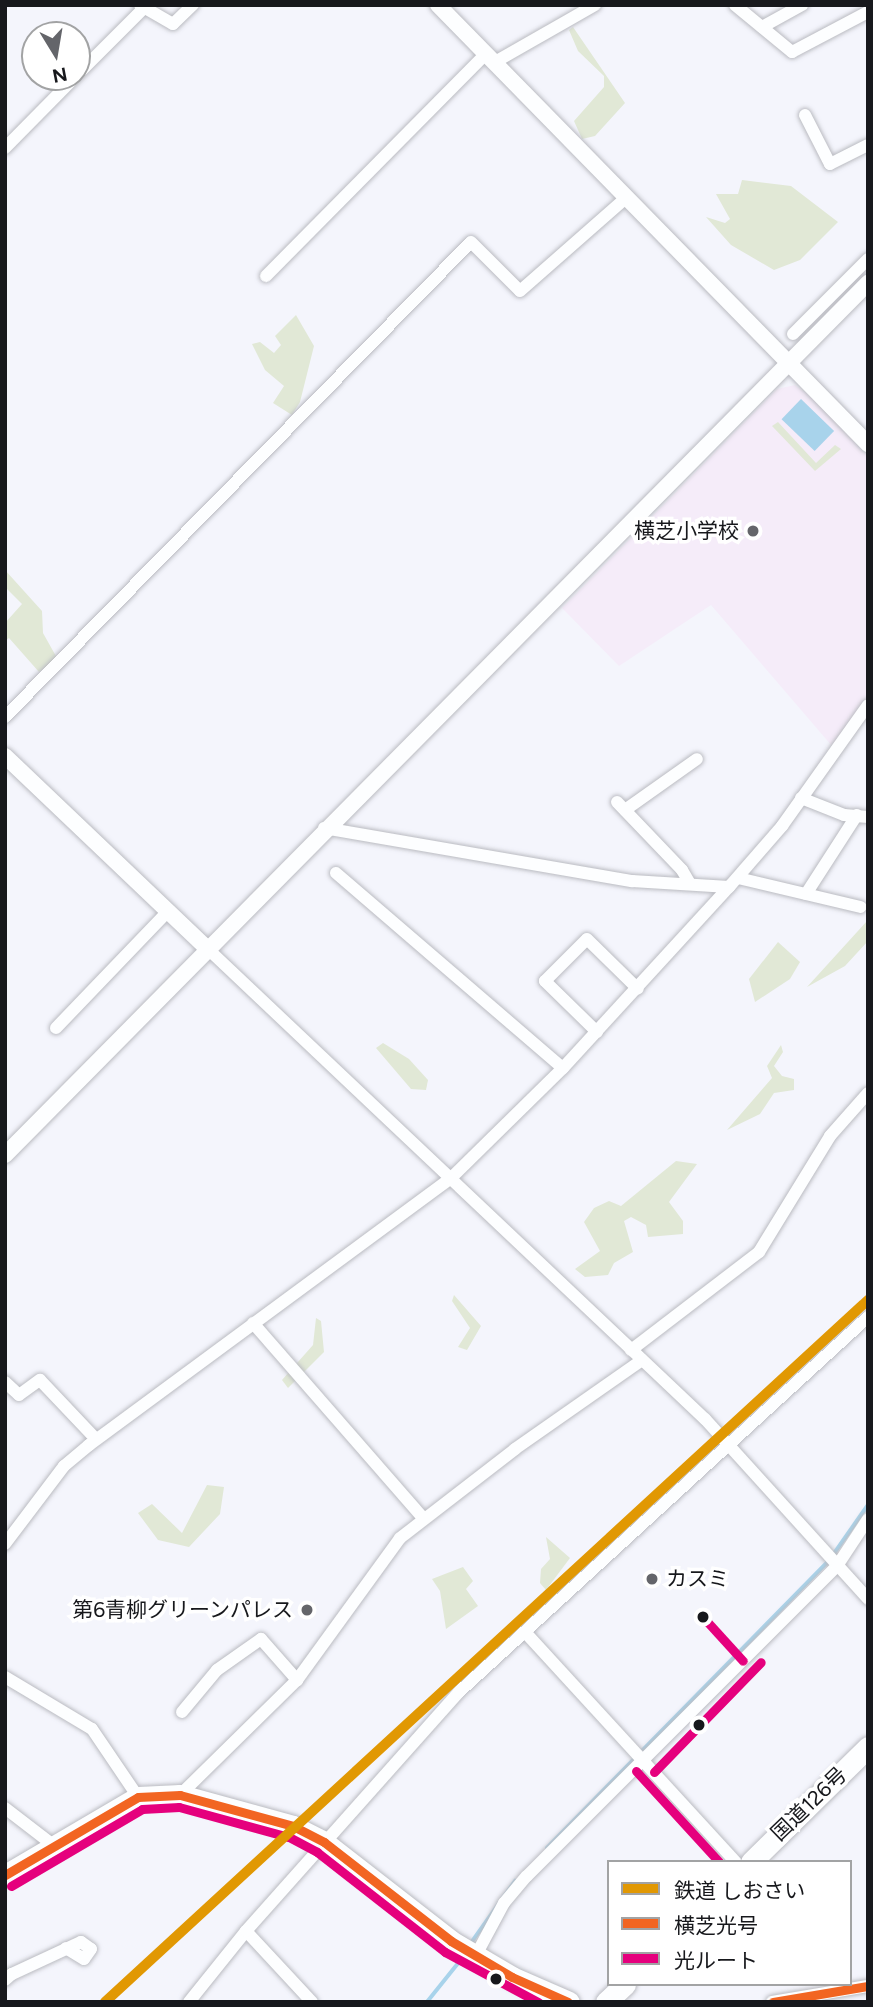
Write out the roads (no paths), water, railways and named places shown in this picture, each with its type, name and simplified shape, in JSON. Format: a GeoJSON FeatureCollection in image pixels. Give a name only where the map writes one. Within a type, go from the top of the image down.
{"type":"FeatureCollection","features":[{"type":"Feature","properties":{"kind":"main road","name":"国道126号"},"geometry":{"type":"LineString","coordinates":[[753,1860],[868,1747]]}},
{"type":"Feature","properties":{"kind":"main road"},"geometry":{"type":"LineString","coordinates":[[5,1875],[57,1849],[111,1810],[138,1797],[180,1796],[293,1826],[324,1842],[475,1957],[569,2002]]}},
{"type":"Feature","properties":{"kind":"main road"},"geometry":{"type":"LineString","coordinates":[[606,2002],[623,1986]]}},
{"type":"Feature","properties":{"kind":"street"},"geometry":{"type":"LineString","coordinates":[[91,60],[142,6],[173,24],[193,5]]}},
{"type":"Feature","properties":{"kind":"street"},"geometry":{"type":"LineString","coordinates":[[438,5],[868,444]]}},
{"type":"Feature","properties":{"kind":"street"},"geometry":{"type":"LineString","coordinates":[[267,276],[491,58],[595,5]]}},
{"type":"Feature","properties":{"kind":"street"},"geometry":{"type":"LineString","coordinates":[[735,5],[792,52],[868,12]]}},
{"type":"Feature","properties":{"kind":"street"},"geometry":{"type":"LineString","coordinates":[[762,27],[802,5]]}},
{"type":"Feature","properties":{"kind":"street"},"geometry":{"type":"LineString","coordinates":[[5,148],[61,91]]}},
{"type":"Feature","properties":{"kind":"street"},"geometry":{"type":"LineString","coordinates":[[804,115],[830,164],[868,145]]}},
{"type":"Feature","properties":{"kind":"street"},"geometry":{"type":"LineString","coordinates":[[5,717],[471,242],[520,291],[627,197]]}},
{"type":"Feature","properties":{"kind":"street"},"geometry":{"type":"LineString","coordinates":[[793,334],[868,260]]}},
{"type":"Feature","properties":{"kind":"street"},"geometry":{"type":"LineString","coordinates":[[5,1154],[209,950],[324,828],[868,283]]}},
{"type":"Feature","properties":{"kind":"street"},"geometry":{"type":"LineString","coordinates":[[5,1544],[64,1466],[451,1178],[563,1068],[734,883],[801,798],[868,705]]}},
{"type":"Feature","properties":{"kind":"street"},"geometry":{"type":"LineString","coordinates":[[5,756],[705,1419],[727,1447],[868,1600]]}},
{"type":"Feature","properties":{"kind":"street"},"geometry":{"type":"LineString","coordinates":[[690,884],[621,806],[697,759]]}},
{"type":"Feature","properties":{"kind":"street"},"geometry":{"type":"LineString","coordinates":[[801,798],[862,816],[806,894]]}},
{"type":"Feature","properties":{"kind":"street"},"geometry":{"type":"LineString","coordinates":[[324,828],[632,881],[734,883],[806,894],[861,907]]}},
{"type":"Feature","properties":{"kind":"street"},"geometry":{"type":"LineString","coordinates":[[336,873],[563,1068]]}},
{"type":"Feature","properties":{"kind":"street"},"geometry":{"type":"LineString","coordinates":[[56,1028],[169,910]]}},
{"type":"Feature","properties":{"kind":"street"},"geometry":{"type":"LineString","coordinates":[[597,1032],[545,981],[587,939],[638,989]]}},
{"type":"Feature","properties":{"kind":"street"},"geometry":{"type":"LineString","coordinates":[[631,1350],[759,1252],[830,1136],[868,1093]]}},
{"type":"Feature","properties":{"kind":"street"},"geometry":{"type":"LineString","coordinates":[[189,2002],[246,1931],[459,1692],[868,1317]]}},
{"type":"Feature","properties":{"kind":"street"},"geometry":{"type":"LineString","coordinates":[[253,1323],[423,1518]]}},
{"type":"Feature","properties":{"kind":"street"},"geometry":{"type":"LineString","coordinates":[[180,1796],[297,1680],[388,1552],[423,1518],[642,1360]]}},
{"type":"Feature","properties":{"kind":"street"},"geometry":{"type":"LineString","coordinates":[[5,1382],[19,1395],[40,1380],[96,1440]]}},
{"type":"Feature","properties":{"kind":"street"},"geometry":{"type":"LineString","coordinates":[[475,1957],[504,1903],[527,1876],[644,1762],[837,1565],[868,1519]]}},
{"type":"Feature","properties":{"kind":"street"},"geometry":{"type":"LineString","coordinates":[[525,1632],[734,1860]]}},
{"type":"Feature","properties":{"kind":"street"},"geometry":{"type":"LineString","coordinates":[[182,1712],[217,1670],[261,1639],[297,1680]]}},
{"type":"Feature","properties":{"kind":"street"},"geometry":{"type":"LineString","coordinates":[[5,1677],[92,1729],[138,1797]]}},
{"type":"Feature","properties":{"kind":"street"},"geometry":{"type":"LineString","coordinates":[[5,1808],[57,1849]]}},
{"type":"Feature","properties":{"kind":"street"},"geometry":{"type":"LineString","coordinates":[[246,1931],[312,2002]]}},
{"type":"Feature","properties":{"kind":"street"},"geometry":{"type":"LineString","coordinates":[[5,1980],[66,1948]]}},
{"type":"Feature","properties":{"kind":"street"},"geometry":{"type":"LineString","coordinates":[[772,2002],[868,1986]]}},
{"type":"Feature","properties":{"kind":"water"},"geometry":{"type":"Polygon","coordinates":[[[801,399],[834,431],[815,451],[782,419],[801,399]]]}},
{"type":"Feature","properties":{"kind":"waterway"},"geometry":{"type":"LineString","coordinates":[[833,1555],[868,1505]]}},
{"type":"Feature","properties":{"kind":"waterway"},"geometry":{"type":"LineString","coordinates":[[640,1753],[829,1561]]}},
{"type":"Feature","properties":{"kind":"waterway"},"geometry":{"type":"LineString","coordinates":[[547,1848],[635,1758]]}},
{"type":"Feature","properties":{"kind":"waterway"},"geometry":{"type":"LineString","coordinates":[[471,1943],[515,1881]]}},
{"type":"Feature","properties":{"kind":"waterway"},"geometry":{"type":"LineString","coordinates":[[427,2002],[464,1956]]}},
{"type":"Feature","properties":{"kind":"rail line","name":"しおさい"},"geometry":{"type":"LineString","coordinates":[[105,2002],[868,1300]]}},
{"type":"Feature","properties":{"kind":"place","name":"横芝小学校"},"geometry":{"type":"Point","coordinates":[753,531]}},
{"type":"Feature","properties":{"kind":"place","name":"カスミ"},"geometry":{"type":"Point","coordinates":[652,1579]}},
{"type":"Feature","properties":{"kind":"place","name":"第6青柳グリーンパレス"},"geometry":{"type":"Point","coordinates":[307,1610]}}]}
